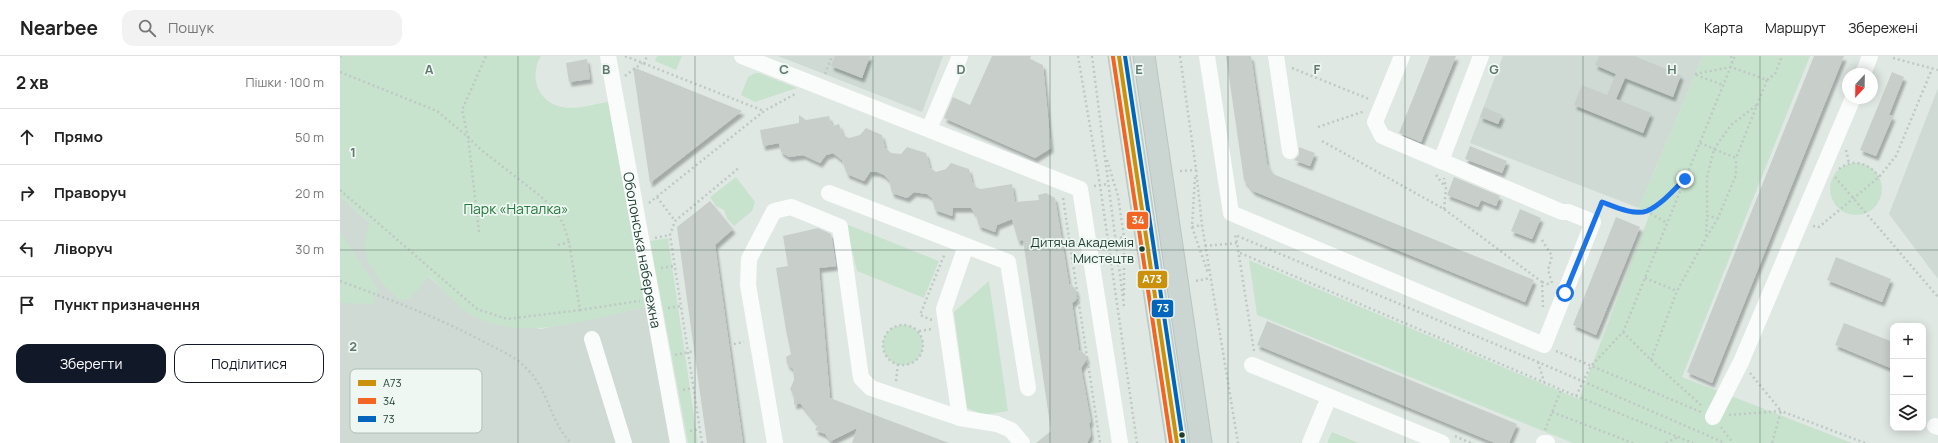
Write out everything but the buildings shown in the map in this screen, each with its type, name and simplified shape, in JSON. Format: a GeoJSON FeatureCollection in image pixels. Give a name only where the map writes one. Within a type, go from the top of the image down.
{"type":"FeatureCollection","features":[{"type":"Feature","properties":{"kind":"main road"},"geometry":{"type":"LineString","coordinates":[[1119,56],[1177,443]]}},
{"type":"Feature","properties":{"kind":"main road"},"geometry":{"type":"LineString","coordinates":[[1144,56],[1202,443]]}},
{"type":"Feature","properties":{"kind":"street","name":"Оболонська набережна"},"geometry":{"type":"LineString","coordinates":[[608,56],[678,443]]}},
{"type":"Feature","properties":{"kind":"street"},"geometry":{"type":"LineString","coordinates":[[742,56],[1080,189],[1120,443]]}},
{"type":"Feature","properties":{"kind":"street"},"geometry":{"type":"LineString","coordinates":[[929,130],[960,56]]}},
{"type":"Feature","properties":{"kind":"street"},"geometry":{"type":"LineString","coordinates":[[1207,56],[1231,213],[1544,345],[1593,222],[1568,212],[1562,212],[1382,136],[1375,122],[1402,56]]}},
{"type":"Feature","properties":{"kind":"street"},"geometry":{"type":"LineString","coordinates":[[1441,161],[1481,56]]}},
{"type":"Feature","properties":{"kind":"street"},"geometry":{"type":"LineString","coordinates":[[1865,68],[1870,56]]}},
{"type":"Feature","properties":{"kind":"street"},"geometry":{"type":"LineString","coordinates":[[1276,57],[1290,151]]}},
{"type":"Feature","properties":{"kind":"street"},"geometry":{"type":"LineString","coordinates":[[1713,417],[1741,362],[1850,104]]}},
{"type":"Feature","properties":{"kind":"street"},"geometry":{"type":"LineString","coordinates":[[829,193],[1008,262],[1028,388]]}},
{"type":"Feature","properties":{"kind":"street"},"geometry":{"type":"LineString","coordinates":[[775,443],[748,285],[749,259],[774,211],[791,206],[840,226],[861,378],[871,388],[960,418],[997,424],[1011,430],[1022,443]]}},
{"type":"Feature","properties":{"kind":"street"},"geometry":{"type":"LineString","coordinates":[[960,418],[944,309],[966,246]]}},
{"type":"Feature","properties":{"kind":"street"},"geometry":{"type":"LineString","coordinates":[[592,339],[624,443]]}},
{"type":"Feature","properties":{"kind":"street"},"geometry":{"type":"LineString","coordinates":[[1253,360],[1329,397],[1442,443]]}},
{"type":"Feature","properties":{"kind":"street"},"geometry":{"type":"LineString","coordinates":[[1310,443],[1329,397]]}},
{"type":"Feature","properties":{"kind":"path"},"geometry":{"type":"LineString","coordinates":[[479,232],[468,137],[462,110],[486,56]]}},
{"type":"Feature","properties":{"kind":"path"},"geometry":{"type":"LineString","coordinates":[[625,56],[764,111]]}},
{"type":"Feature","properties":{"kind":"path"},"geometry":{"type":"LineString","coordinates":[[613,84],[643,63],[647,56]]}},
{"type":"Feature","properties":{"kind":"path"},"geometry":{"type":"LineString","coordinates":[[823,77],[832,56]]}},
{"type":"Feature","properties":{"kind":"path"},"geometry":{"type":"LineString","coordinates":[[1078,56],[1100,185],[1137,443]]}},
{"type":"Feature","properties":{"kind":"path"},"geometry":{"type":"LineString","coordinates":[[1092,56],[1104,152],[1115,239],[1124,306],[1124,237],[1118,196],[1104,152]]}},
{"type":"Feature","properties":{"kind":"path"},"geometry":{"type":"LineString","coordinates":[[1180,56],[1205,246],[1238,443]]}},
{"type":"Feature","properties":{"kind":"path"},"geometry":{"type":"LineString","coordinates":[[1731,56],[1731,65]]}},
{"type":"Feature","properties":{"kind":"path"},"geometry":{"type":"LineString","coordinates":[[1576,396],[1591,366],[1623,332],[1735,56]]}},
{"type":"Feature","properties":{"kind":"path"},"geometry":{"type":"LineString","coordinates":[[1652,360],[1677,291],[1718,218],[1736,175],[1736,158],[1767,80],[1775,74],[1782,56]]}},
{"type":"Feature","properties":{"kind":"path"},"geometry":{"type":"LineString","coordinates":[[1276,57],[1296,70],[1382,105]]}},
{"type":"Feature","properties":{"kind":"path"},"geometry":{"type":"LineString","coordinates":[[1893,58],[1938,70]]}},
{"type":"Feature","properties":{"kind":"path"},"geometry":{"type":"LineString","coordinates":[[1723,85],[1695,74],[1731,65],[1767,80]]}},
{"type":"Feature","properties":{"kind":"path"},"geometry":{"type":"LineString","coordinates":[[1800,224],[1819,227],[1879,177],[1896,156],[1932,69]]}},
{"type":"Feature","properties":{"kind":"path"},"geometry":{"type":"LineString","coordinates":[[340,72],[437,111],[468,137],[485,154],[540,195],[553,208],[562,223],[570,242],[580,310]]}},
{"type":"Feature","properties":{"kind":"path"},"geometry":{"type":"LineString","coordinates":[[636,214],[764,111],[801,91]]}},
{"type":"Feature","properties":{"kind":"path"},"geometry":{"type":"LineString","coordinates":[[1706,238],[1707,177],[1714,149],[1731,126],[1759,103]]}},
{"type":"Feature","properties":{"kind":"path"},"geometry":{"type":"LineString","coordinates":[[1318,128],[1382,105]]}},
{"type":"Feature","properties":{"kind":"path"},"geometry":{"type":"LineString","coordinates":[[1322,141],[1444,209],[1542,282],[1551,285],[1564,296]]}},
{"type":"Feature","properties":{"kind":"path"},"geometry":{"type":"LineString","coordinates":[[1700,144],[1736,158]]}},
{"type":"Feature","properties":{"kind":"path"},"geometry":{"type":"LineString","coordinates":[[1441,161],[1446,189],[1444,209]]}},
{"type":"Feature","properties":{"kind":"path"},"geometry":{"type":"LineString","coordinates":[[1879,177],[1874,170],[1867,165],[1858,163],[1850,163],[1842,167],[1834,176],[1938,297]]}},
{"type":"Feature","properties":{"kind":"path"},"geometry":{"type":"LineString","coordinates":[[702,443],[670,235],[676,220],[740,167]]}},
{"type":"Feature","properties":{"kind":"path"},"geometry":{"type":"LineString","coordinates":[[1180,171],[1196,169]]}},
{"type":"Feature","properties":{"kind":"path"},"geometry":{"type":"LineString","coordinates":[[1196,169],[1192,227],[1210,279]]}},
{"type":"Feature","properties":{"kind":"path"},"geometry":{"type":"LineString","coordinates":[[1646,211],[1662,200],[1685,179]]}},
{"type":"Feature","properties":{"kind":"path"},"geometry":{"type":"LineString","coordinates":[[340,190],[477,309],[507,319],[643,301]]}},
{"type":"Feature","properties":{"kind":"path"},"geometry":{"type":"LineString","coordinates":[[1057,195],[1064,198],[1100,443]]}},
{"type":"Feature","properties":{"kind":"path"},"geometry":{"type":"LineString","coordinates":[[657,197],[676,220]]}},
{"type":"Feature","properties":{"kind":"path"},"geometry":{"type":"LineString","coordinates":[[1593,222],[1602,202],[1627,211],[1646,211],[1668,223]]}},
{"type":"Feature","properties":{"kind":"path"},"geometry":{"type":"LineString","coordinates":[[1707,216],[1718,218]]}},
{"type":"Feature","properties":{"kind":"path"},"geometry":{"type":"LineString","coordinates":[[1192,227],[1202,225]]}},
{"type":"Feature","properties":{"kind":"path"},"geometry":{"type":"LineString","coordinates":[[1253,360],[1239,253],[1234,236],[1538,362],[1725,443]]}},
{"type":"Feature","properties":{"kind":"path"},"geometry":{"type":"LineString","coordinates":[[1115,239],[1124,237]]}},
{"type":"Feature","properties":{"kind":"path"},"geometry":{"type":"LineString","coordinates":[[937,322],[920,315],[950,240]]}},
{"type":"Feature","properties":{"kind":"path"},"geometry":{"type":"LineString","coordinates":[[1542,240],[1552,256],[1548,270],[1551,285]]}},
{"type":"Feature","properties":{"kind":"path"},"geometry":{"type":"LineString","coordinates":[[558,245],[570,242]]}},
{"type":"Feature","properties":{"kind":"path"},"geometry":{"type":"LineString","coordinates":[[1205,246],[1237,243]]}},
{"type":"Feature","properties":{"kind":"path"},"geometry":{"type":"LineString","coordinates":[[1239,253],[1576,396],[1693,443]]}},
{"type":"Feature","properties":{"kind":"path"},"geometry":{"type":"LineString","coordinates":[[1645,278],[1677,291]]}},
{"type":"Feature","properties":{"kind":"path"},"geometry":{"type":"LineString","coordinates":[[1196,281],[1210,279]]}},
{"type":"Feature","properties":{"kind":"path"},"geometry":{"type":"LineString","coordinates":[[340,281],[412,308],[467,333],[514,358],[527,368],[537,382],[552,416],[564,436],[571,443]]}},
{"type":"Feature","properties":{"kind":"path"},"geometry":{"type":"LineString","coordinates":[[1542,282],[1543,307],[1554,319]]}},
{"type":"Feature","properties":{"kind":"path"},"geometry":{"type":"LineString","coordinates":[[900,324],[914,327],[922,337],[923,350],[920,356],[916,360],[904,365],[892,362],[884,351],[883,344],[888,331],[900,324]]}},
{"type":"Feature","properties":{"kind":"path"},"geometry":{"type":"LineString","coordinates":[[1623,332],[1713,417],[1733,443]]}},
{"type":"Feature","properties":{"kind":"path"},"geometry":{"type":"LineString","coordinates":[[1544,382],[1538,362],[1544,345],[1713,417],[1782,411],[1865,443]]}},
{"type":"Feature","properties":{"kind":"path"},"geometry":{"type":"LineString","coordinates":[[662,357],[694,351]]}},
{"type":"Feature","properties":{"kind":"path"},"geometry":{"type":"LineString","coordinates":[[1741,362],[1782,411]]}},
{"type":"Feature","properties":{"kind":"path"},"geometry":{"type":"LineString","coordinates":[[1544,441],[1552,412],[1562,390]]}},
{"type":"Feature","properties":{"kind":"path"},"geometry":{"type":"LineString","coordinates":[[1772,443],[1782,411]]}},
{"type":"Feature","properties":{"kind":"path"},"geometry":{"type":"LineString","coordinates":[[1552,412],[1633,443]]}},
{"type":"Feature","properties":{"kind":"path"},"geometry":{"type":"LineString","coordinates":[[1666,443],[1678,437]]}},
{"type":"Feature","properties":{"kind":"shaded area"},"geometry":{"type":"Polygon","coordinates":[[[778,56],[943,56],[922,112],[778,56]]]}},
{"type":"Feature","properties":{"kind":"shaded area"},"geometry":{"type":"Polygon","coordinates":[[[1503,56],[1703,56],[1639,208],[1470,143],[1503,56]]]}},
{"type":"Feature","properties":{"kind":"shaded area"},"geometry":{"type":"Polygon","coordinates":[[[1938,88],[1938,279],[1889,214],[1938,88]]]}},
{"type":"Feature","properties":{"kind":"shaded area"},"geometry":{"type":"Polygon","coordinates":[[[340,196],[471,315],[541,329],[646,307],[671,443],[340,443],[340,196]]]}},
{"type":"Feature","properties":{"kind":"green space","name":"Парк «Наталка»"},"geometry":{"type":"Polygon","coordinates":[[[340,56],[541,56],[537,64],[536,80],[541,94],[546,100],[553,104],[567,108],[608,102],[646,307],[558,326],[514,328],[492,323],[467,312],[429,276],[410,299],[401,300],[388,289],[371,267],[365,250],[366,234],[370,223],[340,196],[340,56]]]}},
{"type":"Feature","properties":{"kind":"green space"},"geometry":{"type":"Polygon","coordinates":[[[657,56],[682,56],[676,70],[655,61],[657,56]]]}},
{"type":"Feature","properties":{"kind":"green space"},"geometry":{"type":"Polygon","coordinates":[[[1703,56],[1810,56],[1682,377],[1852,443],[1573,443],[1257,315],[1249,260],[1579,399],[1650,213],[1639,208],[1703,56]]]}},
{"type":"Feature","properties":{"kind":"green space"},"geometry":{"type":"Polygon","coordinates":[[[755,73],[759,73],[797,88],[755,102],[741,95],[748,77],[755,73]]]}},
{"type":"Feature","properties":{"kind":"green space"},"geometry":{"type":"Polygon","coordinates":[[[1856,163],[1866,165],[1874,171],[1880,179],[1882,189],[1880,199],[1874,207],[1866,213],[1856,215],[1846,213],[1838,207],[1832,199],[1830,189],[1832,179],[1838,171],[1846,165],[1856,163]]]}},
{"type":"Feature","properties":{"kind":"green space"},"geometry":{"type":"Polygon","coordinates":[[[736,177],[755,202],[752,211],[734,226],[727,218],[724,210],[716,206],[710,197],[736,177]]]}},
{"type":"Feature","properties":{"kind":"green space"},"geometry":{"type":"Polygon","coordinates":[[[846,224],[939,261],[924,298],[857,271],[846,224]]]}},
{"type":"Feature","properties":{"kind":"green space"},"geometry":{"type":"Polygon","coordinates":[[[340,232],[378,289],[374,304],[340,303],[340,232]]]}},
{"type":"Feature","properties":{"kind":"green space"},"geometry":{"type":"Polygon","coordinates":[[[668,238],[698,443],[688,443],[650,241],[668,238]]]}},
{"type":"Feature","properties":{"kind":"green space"},"geometry":{"type":"Polygon","coordinates":[[[989,281],[1008,411],[983,415],[967,408],[954,312],[989,281]]]}},
{"type":"Feature","properties":{"kind":"green space"},"geometry":{"type":"Polygon","coordinates":[[[907,325],[914,328],[920,334],[923,345],[922,353],[914,362],[907,365],[899,365],[892,362],[884,353],[883,341],[886,334],[895,326],[907,325]]]}},
{"type":"Feature","properties":{"kind":"green space"},"geometry":{"type":"Polygon","coordinates":[[[1332,432],[1359,443],[1327,443],[1332,432]]]}},
{"type":"Feature","properties":{"kind":"transit line","name":"А73"},"geometry":{"type":"LineString","coordinates":[[1119,56],[1177,443]]}},
{"type":"Feature","properties":{"kind":"transit line","name":"73"},"geometry":{"type":"LineString","coordinates":[[1125,56],[1183,442]]}},
{"type":"Feature","properties":{"kind":"transit line","name":"34"},"geometry":{"type":"LineString","coordinates":[[1113,57],[1171,443]]}},
{"type":"Feature","properties":{"kind":"place","name":"Дитяча Академія Мистецтв"},"geometry":{"type":"Point","coordinates":[1142,249]}},
{"type":"Feature","properties":{"kind":"route"},"geometry":{"type":"LineString","coordinates":[[1565,293],[1602,202],[1627,211],[1646,211],[1662,200],[1685,179]]}}]}
